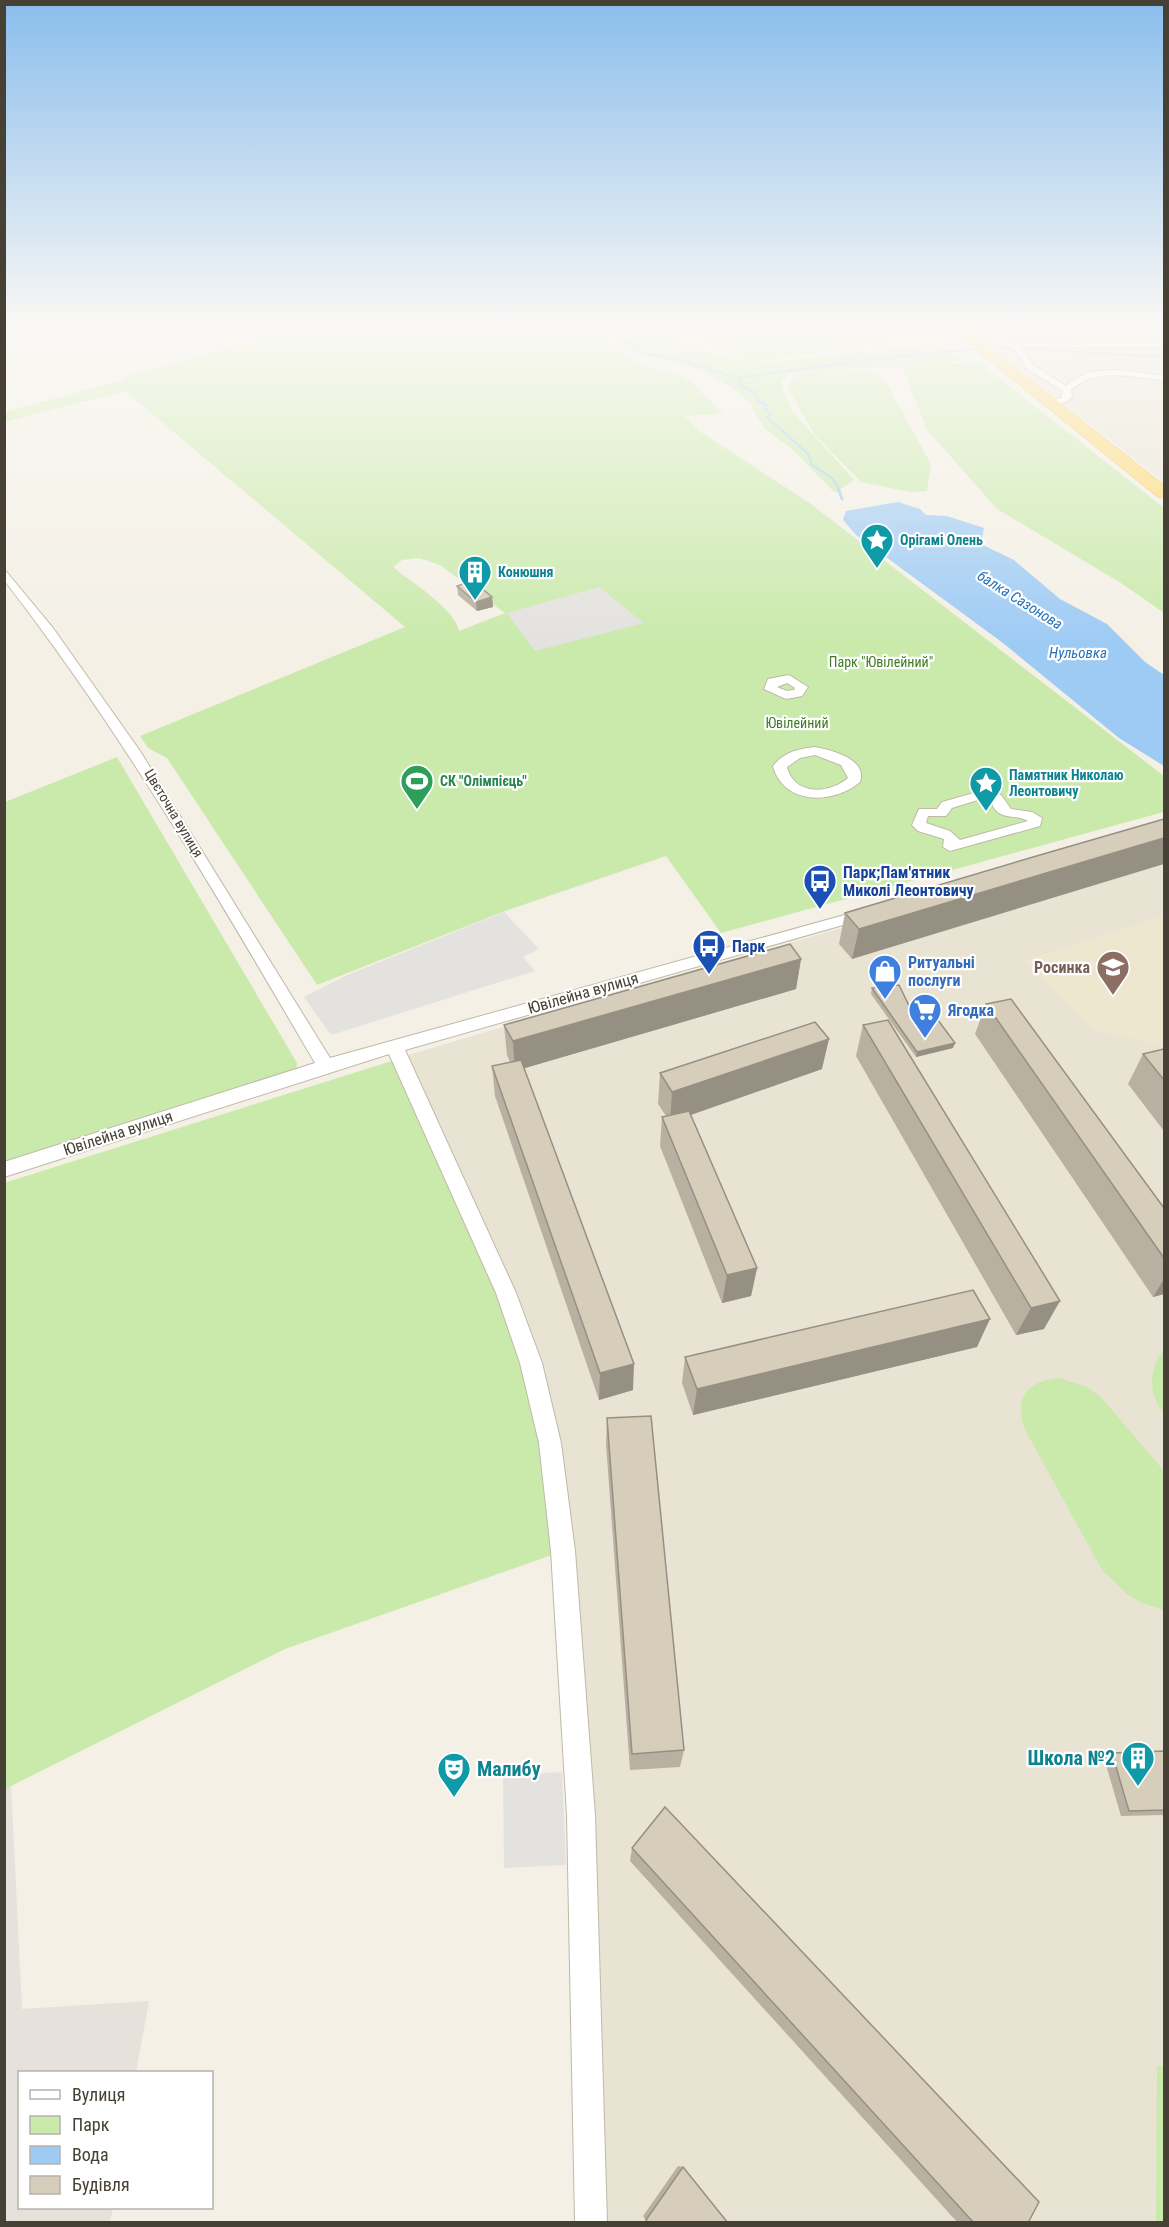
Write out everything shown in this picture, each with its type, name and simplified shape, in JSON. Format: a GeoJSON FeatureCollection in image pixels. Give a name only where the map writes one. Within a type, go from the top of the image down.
{"type":"FeatureCollection","features":[{"type":"Feature","properties":{"kind":"highway"},"geometry":{"type":"LineString","coordinates":[[1090,434],[1164,493]]}},
{"type":"Feature","properties":{"kind":"street","name":"Цвєточна вулиця"},"geometry":{"type":"LineString","coordinates":[[4,572],[51,632],[146,767],[326,1066]]}},
{"type":"Feature","properties":{"kind":"street"},"geometry":{"type":"LineString","coordinates":[[807,752],[831,754],[845,760],[854,769],[855,779],[848,787],[835,793],[819,794],[802,791],[788,784],[780,775],[780,766],[786,758],[807,752]]}},
{"type":"Feature","properties":{"kind":"street"},"geometry":{"type":"LineString","coordinates":[[986,795],[997,798],[999,808],[1004,811],[1026,813],[1036,821],[1033,824],[950,846],[954,842],[951,836],[924,829],[919,821],[927,811],[941,813],[947,805],[986,795]]}},
{"type":"Feature","properties":{"kind":"street","name":"Ювілейна вулиця"},"geometry":{"type":"LineString","coordinates":[[4,1170],[326,1066],[887,908]]}},
{"type":"Feature","properties":{"kind":"street"},"geometry":{"type":"LineString","coordinates":[[394,1048],[506,1293],[531,1362],[550,1443],[563,1551],[581,1815],[591,2223]]}},
{"type":"Feature","properties":{"kind":"shaded area"},"geometry":{"type":"Polygon","coordinates":[[[1102,434],[1164,434],[1164,482],[1102,434]]]}},
{"type":"Feature","properties":{"kind":"shaded area"},"geometry":{"type":"Polygon","coordinates":[[[599,587],[644,623],[535,651],[507,613],[599,587]]]}},
{"type":"Feature","properties":{"kind":"shaded area"},"geometry":{"type":"Polygon","coordinates":[[[1164,836],[1164,2222],[591,2222],[563,1551],[402,1057],[677,975],[1164,836]]]}},
{"type":"Feature","properties":{"kind":"shaded area"},"geometry":{"type":"Polygon","coordinates":[[[504,912],[539,949],[523,957],[535,971],[331,1035],[304,997],[345,976],[504,912]]]}},
{"type":"Feature","properties":{"kind":"shaded area","name":"Росинка"},"geometry":{"type":"Polygon","coordinates":[[[1164,916],[1164,1046],[1096,1031],[1025,960],[1164,916]]]}},
{"type":"Feature","properties":{"kind":"shaded area"},"geometry":{"type":"Polygon","coordinates":[[[562,1772],[566,1865],[504,1868],[503,1775],[562,1772]]]}},
{"type":"Feature","properties":{"kind":"shaded area"},"geometry":{"type":"Polygon","coordinates":[[[11,1786],[22,2009],[149,2001],[136,2071],[18,2071],[18,2209],[113,2209],[110,2222],[5,2222],[4,1789],[11,1786]]]}},
{"type":"Feature","properties":{"kind":"green space"},"geometry":{"type":"Polygon","coordinates":[[[176,434],[704,434],[811,504],[1164,776],[1164,812],[721,933],[666,856],[505,911],[317,985],[167,758],[148,748],[140,736],[405,627],[176,434]],[[419,558],[402,560],[393,567],[441,605],[450,614],[459,631],[505,613],[440,565],[419,558]]]}},
{"type":"Feature","properties":{"kind":"green space"},"geometry":{"type":"Polygon","coordinates":[[[772,434],[813,434],[854,480],[835,493],[793,450],[772,434]]]}},
{"type":"Feature","properties":{"kind":"green space"},"geometry":{"type":"Polygon","coordinates":[[[814,434],[914,434],[931,464],[927,491],[910,492],[861,482],[814,434]]]}},
{"type":"Feature","properties":{"kind":"green space"},"geometry":{"type":"Polygon","coordinates":[[[930,434],[1070,434],[1164,508],[1164,613],[1121,583],[997,509],[930,434]]]}},
{"type":"Feature","properties":{"kind":"green space"},"geometry":{"type":"Polygon","coordinates":[[[117,757],[297,1063],[296,1070],[5,1163],[5,802],[117,757]]]}},
{"type":"Feature","properties":{"kind":"green space"},"geometry":{"type":"Polygon","coordinates":[[[398,1059],[531,1363],[563,1551],[285,1649],[5,1789],[4,1183],[398,1059]]]}},
{"type":"Feature","properties":{"kind":"green space"},"geometry":{"type":"Polygon","coordinates":[[[1164,1350],[1164,1413],[1155,1398],[1152,1381],[1155,1364],[1164,1350]]]}},
{"type":"Feature","properties":{"kind":"green space"},"geometry":{"type":"Polygon","coordinates":[[[1059,1378],[1087,1387],[1100,1396],[1164,1471],[1164,1610],[1142,1603],[1127,1594],[1102,1570],[1024,1428],[1021,1408],[1026,1392],[1039,1383],[1059,1378]]]}},
{"type":"Feature","properties":{"kind":"green space"},"geometry":{"type":"Polygon","coordinates":[[[1157,2066],[1164,2066],[1164,2222],[1156,2222],[1157,2066]]]}},
{"type":"Feature","properties":{"kind":"water","name":"Нульовка"},"geometry":{"type":"Polygon","coordinates":[[[898,502],[920,509],[926,515],[947,516],[984,528],[981,544],[1014,560],[1060,599],[1107,624],[1145,662],[1164,675],[1164,766],[1119,738],[1003,643],[856,535],[843,520],[846,511],[898,502]]]}},
{"type":"Feature","properties":{"kind":"building"},"geometry":{"type":"Polygon","coordinates":[[[473,581],[492,597],[476,602],[457,586],[473,581]]]}},
{"type":"Feature","properties":{"kind":"building"},"geometry":{"type":"Polygon","coordinates":[[[1164,819],[1164,838],[859,929],[845,913],[1033,857],[1164,819]]]}},
{"type":"Feature","properties":{"kind":"building"},"geometry":{"type":"Polygon","coordinates":[[[790,944],[801,959],[513,1041],[504,1025],[790,944]]]}},
{"type":"Feature","properties":{"kind":"building"},"geometry":{"type":"Polygon","coordinates":[[[899,985],[916,1020],[935,1016],[955,1043],[917,1052],[872,988],[899,985]]]}},
{"type":"Feature","properties":{"kind":"building"},"geometry":{"type":"Polygon","coordinates":[[[1011,999],[1164,1208],[1164,1258],[986,1004],[1011,999]]]}},
{"type":"Feature","properties":{"kind":"building"},"geometry":{"type":"Polygon","coordinates":[[[888,1020],[1060,1301],[1031,1308],[863,1025],[888,1020]]]}},
{"type":"Feature","properties":{"kind":"building"},"geometry":{"type":"Polygon","coordinates":[[[815,1022],[829,1039],[672,1092],[660,1073],[815,1022]]]}},
{"type":"Feature","properties":{"kind":"building"},"geometry":{"type":"Polygon","coordinates":[[[1164,1049],[1164,1080],[1143,1054],[1164,1049]]]}},
{"type":"Feature","properties":{"kind":"building"},"geometry":{"type":"Polygon","coordinates":[[[521,1060],[634,1364],[600,1373],[492,1066],[521,1060]]]}},
{"type":"Feature","properties":{"kind":"building"},"geometry":{"type":"Polygon","coordinates":[[[689,1111],[757,1268],[727,1275],[662,1117],[689,1111]]]}},
{"type":"Feature","properties":{"kind":"building"},"geometry":{"type":"Polygon","coordinates":[[[973,1290],[990,1319],[697,1389],[685,1357],[973,1290]]]}},
{"type":"Feature","properties":{"kind":"building"},"geometry":{"type":"Polygon","coordinates":[[[651,1416],[684,1750],[632,1754],[607,1418],[651,1416]]]}},
{"type":"Feature","properties":{"kind":"building","name":"Школа №2"},"geometry":{"type":"Polygon","coordinates":[[[1164,1751],[1164,1810],[1129,1811],[1112,1753],[1164,1751]]]}},
{"type":"Feature","properties":{"kind":"building"},"geometry":{"type":"Polygon","coordinates":[[[665,1807],[1039,2202],[1028,2223],[974,2223],[632,1848],[665,1807]]]}},
{"type":"Feature","properties":{"kind":"building"},"geometry":{"type":"Polygon","coordinates":[[[683,2167],[728,2223],[648,2223],[646,2220],[683,2167]]]}},
{"type":"Feature","properties":{"kind":"waterway","name":"балка Сазонова"},"geometry":{"type":"LineString","coordinates":[[786,434],[808,454],[812,465],[832,478],[839,489]]}},
{"type":"Feature","properties":{"kind":"waterway","name":"балка Сазонова"},"geometry":{"type":"LineString","coordinates":[[838,488],[842,499]]}},
{"type":"Feature","properties":{"kind":"place","name":"Орігамі Олень"},"geometry":{"type":"Point","coordinates":[877,569]}},
{"type":"Feature","properties":{"kind":"place","name":"Конюшня"},"geometry":{"type":"Point","coordinates":[475,601]}},
{"type":"Feature","properties":{"kind":"place","name":"СК \"Олімпієць\""},"geometry":{"type":"Point","coordinates":[417,810]}},
{"type":"Feature","properties":{"kind":"place","name":"Памятник Николаю Леонтовичу"},"geometry":{"type":"Point","coordinates":[986,812]}},
{"type":"Feature","properties":{"kind":"place","name":"Парк;Пам'ятник Миколі Леонтовичу"},"geometry":{"type":"Point","coordinates":[820,910]}},
{"type":"Feature","properties":{"kind":"place","name":"Парк"},"geometry":{"type":"Point","coordinates":[709,975]}},
{"type":"Feature","properties":{"kind":"place","name":"Росинка"},"geometry":{"type":"Point","coordinates":[1113,996]}},
{"type":"Feature","properties":{"kind":"place","name":"Ритуальні послуги"},"geometry":{"type":"Point","coordinates":[885,1000]}},
{"type":"Feature","properties":{"kind":"place","name":"Ягодка"},"geometry":{"type":"Point","coordinates":[925,1039]}},
{"type":"Feature","properties":{"kind":"place","name":"Школа №2"},"geometry":{"type":"Point","coordinates":[1138,1787]}},
{"type":"Feature","properties":{"kind":"place","name":"Малибу"},"geometry":{"type":"Point","coordinates":[454,1798]}},
{"type":"Feature","properties":{"kind":"park label","name":"Парк \"Ювілейний\""},"geometry":{"type":"Point","coordinates":[881,662]}},
{"type":"Feature","properties":{"kind":"park label","name":"Ювілейний"},"geometry":{"type":"Point","coordinates":[797,723]}}]}
